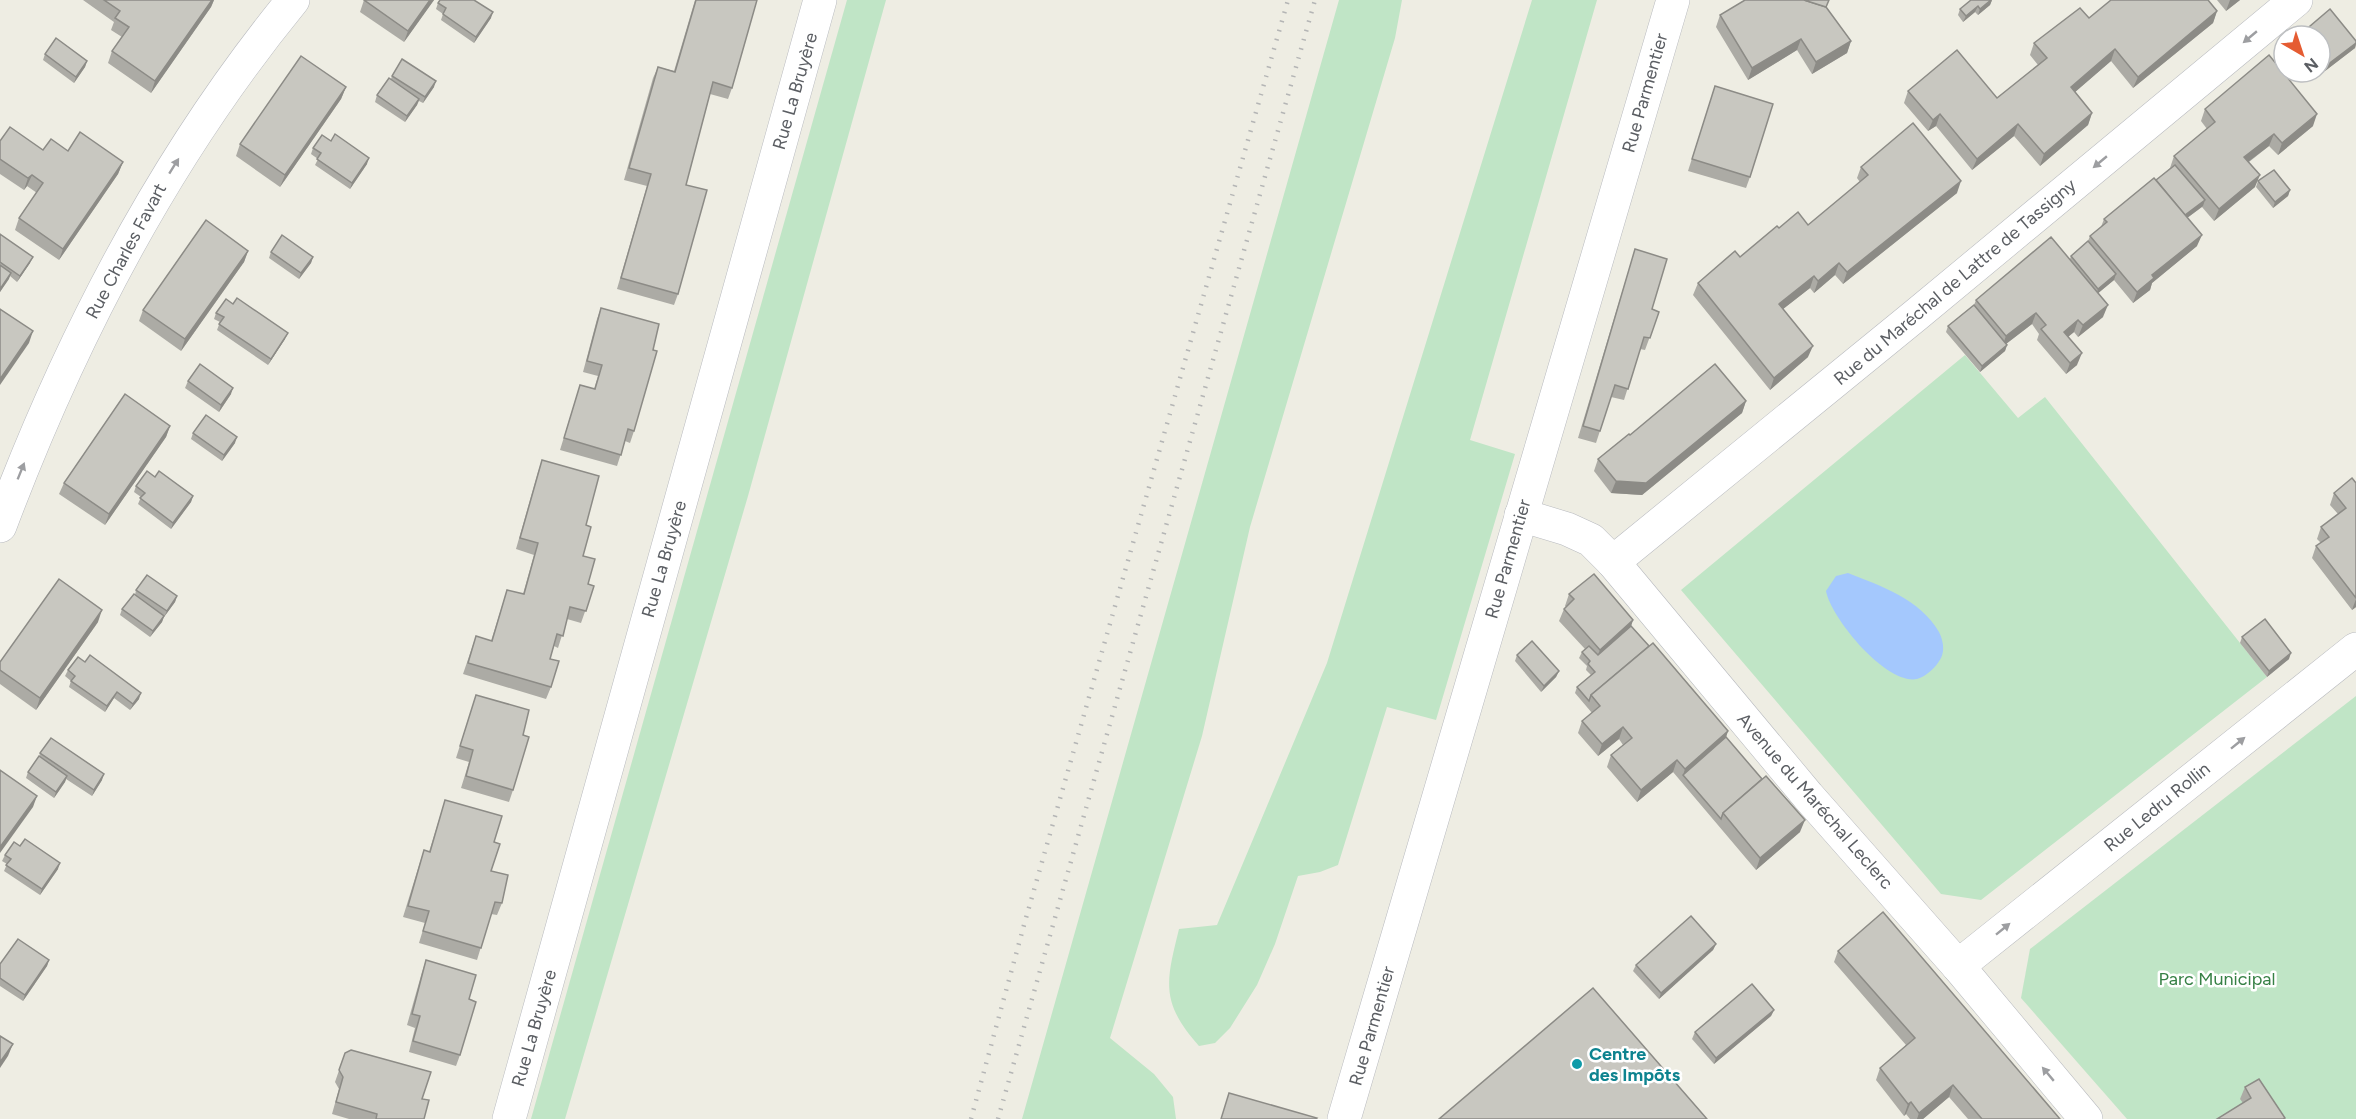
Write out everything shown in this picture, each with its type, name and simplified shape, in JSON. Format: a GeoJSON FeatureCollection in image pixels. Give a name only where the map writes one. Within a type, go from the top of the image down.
{"type":"FeatureCollection","features":[{"type":"Feature","properties":{"kind":"street","name":"Rue Charles Favart"},"geometry":{"type":"LineString","coordinates":[[0,526],[70,356],[156,194],[200,124],[249,53],[293,0]]}},
{"type":"Feature","properties":{"kind":"street","name":"Rue La Bruyère"},"geometry":{"type":"LineString","coordinates":[[509,1119],[820,0]]}},
{"type":"Feature","properties":{"kind":"street","name":"Rue Parmentier"},"geometry":{"type":"LineString","coordinates":[[1344,1119],[1672,0]]}},
{"type":"Feature","properties":{"kind":"street","name":"Rue du Maréchal de Lattre de Tassigny"},"geometry":{"type":"LineString","coordinates":[[1613,562],[2296,0]]}},
{"type":"Feature","properties":{"kind":"street","name":"Avenue du Maréchal Leclerc"},"geometry":{"type":"LineString","coordinates":[[1521,515],[1567,529],[1591,540],[1613,562],[1808,795],[1958,966],[2086,1119]]}},
{"type":"Feature","properties":{"kind":"street","name":"Rue Ledru Rollin"},"geometry":{"type":"LineString","coordinates":[[1958,966],[2356,649]]}},
{"type":"Feature","properties":{"kind":"green space"},"geometry":{"type":"Polygon","coordinates":[[[847,0],[886,0],[748,496],[565,1119],[531,1119],[847,0]]]}},
{"type":"Feature","properties":{"kind":"green space"},"geometry":{"type":"Polygon","coordinates":[[[1339,0],[1402,0],[1395,38],[1250,527],[1202,736],[1110,1038],[1154,1074],[1173,1097],[1176,1119],[1022,1119],[1339,0]]]}},
{"type":"Feature","properties":{"kind":"green space"},"geometry":{"type":"Polygon","coordinates":[[[1532,0],[1597,0],[1470,440],[1515,454],[1436,720],[1387,707],[1338,865],[1320,872],[1298,876],[1275,944],[1257,985],[1230,1028],[1215,1043],[1199,1046],[1186,1031],[1172,1004],[1169,978],[1179,929],[1217,925],[1327,663],[1532,0]]]}},
{"type":"Feature","properties":{"kind":"green space"},"geometry":{"type":"Polygon","coordinates":[[[1965,355],[2018,418],[2045,397],[2267,677],[1981,900],[1941,894],[1681,590],[1965,355]]]}},
{"type":"Feature","properties":{"kind":"green space","name":"Parc Municipal"},"geometry":{"type":"Polygon","coordinates":[[[2356,696],[2356,1119],[2127,1119],[2021,998],[2030,949],[2356,696]]]}},
{"type":"Feature","properties":{"kind":"water"},"geometry":{"type":"Polygon","coordinates":[[[1848,573],[1899,595],[1911,602],[1931,621],[1939,632],[1943,648],[1939,661],[1927,674],[1917,679],[1904,678],[1890,672],[1876,661],[1849,632],[1830,603],[1826,591],[1836,576],[1848,573]]]}},
{"type":"Feature","properties":{"kind":"building"},"geometry":{"type":"Polygon","coordinates":[[[104,0],[212,0],[155,81],[112,51],[129,27],[115,18],[120,11],[104,0]]]}},
{"type":"Feature","properties":{"kind":"building"},"geometry":{"type":"Polygon","coordinates":[[[364,0],[430,0],[408,31],[364,0]]]}},
{"type":"Feature","properties":{"kind":"building"},"geometry":{"type":"Polygon","coordinates":[[[440,0],[474,0],[493,12],[476,37],[443,14],[446,8],[438,3],[440,0]]]}},
{"type":"Feature","properties":{"kind":"building"},"geometry":{"type":"Polygon","coordinates":[[[696,0],[757,0],[732,88],[713,82],[686,185],[707,190],[678,294],[621,278],[651,174],[629,168],[658,67],[675,72],[696,0]]]}},
{"type":"Feature","properties":{"kind":"building"},"geometry":{"type":"Polygon","coordinates":[[[1745,0],[1804,0],[1826,7],[1851,41],[1816,62],[1801,39],[1752,68],[1720,15],[1745,0]]]}},
{"type":"Feature","properties":{"kind":"building"},"geometry":{"type":"Polygon","coordinates":[[[1804,0],[1829,0],[1826,7],[1804,0]]]}},
{"type":"Feature","properties":{"kind":"building"},"geometry":{"type":"Polygon","coordinates":[[[1971,0],[1991,0],[1980,9],[1978,6],[1966,16],[1960,9],[1971,0]]]}},
{"type":"Feature","properties":{"kind":"building"},"geometry":{"type":"Polygon","coordinates":[[[2111,0],[2208,0],[2217,11],[2138,77],[2115,49],[2071,87],[2092,113],[2044,154],[2018,124],[1977,159],[1940,114],[1933,120],[1908,91],[1957,50],[1997,98],[2047,58],[2034,43],[2080,8],[2089,18],[2111,0]]]}},
{"type":"Feature","properties":{"kind":"building"},"geometry":{"type":"Polygon","coordinates":[[[2330,9],[2356,43],[2332,61],[2332,24],[2312,24],[2330,9]]]}},
{"type":"Feature","properties":{"kind":"building"},"geometry":{"type":"Polygon","coordinates":[[[56,38],[87,61],[76,77],[45,54],[56,38]]]}},
{"type":"Feature","properties":{"kind":"building"},"geometry":{"type":"Polygon","coordinates":[[[2269,55],[2272,59],[2272,84],[2293,84],[2317,114],[2282,143],[2274,134],[2244,157],[2260,175],[2219,209],[2174,156],[2215,122],[2205,109],[2269,55]]]}},
{"type":"Feature","properties":{"kind":"building"},"geometry":{"type":"Polygon","coordinates":[[[301,56],[346,87],[285,175],[240,144],[301,56]]]}},
{"type":"Feature","properties":{"kind":"building"},"geometry":{"type":"Polygon","coordinates":[[[402,59],[436,81],[425,97],[392,76],[402,59]]]}},
{"type":"Feature","properties":{"kind":"building"},"geometry":{"type":"Polygon","coordinates":[[[389,78],[419,99],[407,116],[377,95],[389,78]]]}},
{"type":"Feature","properties":{"kind":"building"},"geometry":{"type":"Polygon","coordinates":[[[1715,86],[1773,104],[1750,177],[1692,159],[1715,86]]]}},
{"type":"Feature","properties":{"kind":"building"},"geometry":{"type":"Polygon","coordinates":[[[1913,123],[1961,181],[1847,272],[1839,263],[1818,281],[1814,276],[1779,304],[1813,346],[1774,378],[1698,283],[1735,251],[1740,257],[1777,226],[1779,228],[1798,212],[1808,225],[1868,175],[1861,167],[1913,123]]]}},
{"type":"Feature","properties":{"kind":"building"},"geometry":{"type":"Polygon","coordinates":[[[10,127],[43,150],[51,139],[68,151],[80,132],[123,162],[63,249],[19,218],[43,183],[32,175],[28,178],[0,159],[0,141],[10,127]]]}},
{"type":"Feature","properties":{"kind":"building"},"geometry":{"type":"Polygon","coordinates":[[[335,134],[369,158],[352,183],[317,159],[321,153],[313,148],[322,135],[331,141],[335,134]]]}},
{"type":"Feature","properties":{"kind":"building"},"geometry":{"type":"Polygon","coordinates":[[[2175,165],[2205,200],[2185,215],[2156,180],[2175,165]]]}},
{"type":"Feature","properties":{"kind":"building"},"geometry":{"type":"Polygon","coordinates":[[[2274,170],[2290,190],[2275,202],[2258,181],[2274,170]]]}},
{"type":"Feature","properties":{"kind":"building"},"geometry":{"type":"Polygon","coordinates":[[[2154,178],[2202,235],[2152,275],[2154,278],[2137,292],[2090,236],[2107,222],[2104,219],[2154,178]]]}},
{"type":"Feature","properties":{"kind":"building"},"geometry":{"type":"Polygon","coordinates":[[[206,220],[248,251],[185,339],[143,310],[206,220]]]}},
{"type":"Feature","properties":{"kind":"building"},"geometry":{"type":"Polygon","coordinates":[[[0,234],[33,257],[20,276],[0,262],[0,234]]]}},
{"type":"Feature","properties":{"kind":"building"},"geometry":{"type":"Polygon","coordinates":[[[282,235],[313,257],[301,273],[271,252],[282,235]]]}},
{"type":"Feature","properties":{"kind":"building"},"geometry":{"type":"Polygon","coordinates":[[[2051,237],[2108,305],[2083,325],[2078,320],[2064,332],[2082,353],[2070,363],[2041,329],[2046,325],[2036,313],[2006,336],[1976,300],[2051,237]]]}},
{"type":"Feature","properties":{"kind":"building"},"geometry":{"type":"Polygon","coordinates":[[[2088,241],[2116,274],[2098,289],[2071,256],[2088,241]]]}},
{"type":"Feature","properties":{"kind":"building"},"geometry":{"type":"Polygon","coordinates":[[[1635,249],[1667,259],[1652,309],[1659,312],[1650,338],[1644,337],[1628,389],[1615,385],[1600,431],[1583,426],[1635,249]]]}},
{"type":"Feature","properties":{"kind":"building"},"geometry":{"type":"Polygon","coordinates":[[[0,265],[11,273],[0,289],[0,265]]]}},
{"type":"Feature","properties":{"kind":"building"},"geometry":{"type":"Polygon","coordinates":[[[237,298],[288,333],[271,359],[219,324],[224,317],[216,313],[226,299],[233,304],[237,298]]]}},
{"type":"Feature","properties":{"kind":"building"},"geometry":{"type":"Polygon","coordinates":[[[1974,305],[2007,345],[1982,366],[1948,326],[1974,305]]]}},
{"type":"Feature","properties":{"kind":"building"},"geometry":{"type":"Polygon","coordinates":[[[601,308],[659,324],[653,350],[657,351],[634,431],[628,429],[621,455],[564,438],[580,385],[595,389],[602,365],[587,361],[601,308]]]}},
{"type":"Feature","properties":{"kind":"building"},"geometry":{"type":"Polygon","coordinates":[[[0,309],[33,331],[0,379],[0,309]]]}},
{"type":"Feature","properties":{"kind":"building"},"geometry":{"type":"Polygon","coordinates":[[[200,364],[233,388],[221,405],[188,381],[200,364]]]}},
{"type":"Feature","properties":{"kind":"building"},"geometry":{"type":"Polygon","coordinates":[[[1715,364],[1746,401],[1646,483],[1616,481],[1598,459],[1715,364]]]}},
{"type":"Feature","properties":{"kind":"building"},"geometry":{"type":"Polygon","coordinates":[[[125,394],[170,426],[109,514],[64,483],[125,394]]]}},
{"type":"Feature","properties":{"kind":"building"},"geometry":{"type":"Polygon","coordinates":[[[206,415],[237,437],[224,455],[193,433],[206,415]]]}},
{"type":"Feature","properties":{"kind":"building"},"geometry":{"type":"Polygon","coordinates":[[[542,460],[599,476],[586,525],[591,527],[583,556],[595,559],[588,584],[594,586],[586,611],[570,607],[563,636],[557,634],[550,659],[559,661],[551,687],[468,663],[476,636],[492,641],[507,590],[524,594],[538,543],[520,538],[542,460]]]}},
{"type":"Feature","properties":{"kind":"building"},"geometry":{"type":"Polygon","coordinates":[[[147,471],[155,477],[159,471],[193,496],[173,523],[140,498],[145,493],[136,486],[147,471]]]}},
{"type":"Feature","properties":{"kind":"building"},"geometry":{"type":"Polygon","coordinates":[[[2352,478],[2356,483],[2356,598],[2316,546],[2329,537],[2321,527],[2346,508],[2334,493],[2352,478]]]}},
{"type":"Feature","properties":{"kind":"building"},"geometry":{"type":"Polygon","coordinates":[[[1594,574],[1633,620],[1600,650],[1564,609],[1574,599],[1569,594],[1594,574]]]}},
{"type":"Feature","properties":{"kind":"building"},"geometry":{"type":"Polygon","coordinates":[[[147,575],[177,596],[167,611],[136,590],[147,575]]]}},
{"type":"Feature","properties":{"kind":"building"},"geometry":{"type":"Polygon","coordinates":[[[59,579],[102,610],[40,698],[0,670],[0,662],[59,579]]]}},
{"type":"Feature","properties":{"kind":"building"},"geometry":{"type":"Polygon","coordinates":[[[134,594],[164,616],[153,631],[122,609],[134,594]]]}},
{"type":"Feature","properties":{"kind":"building"},"geometry":{"type":"Polygon","coordinates":[[[2265,619],[2291,653],[2269,671],[2242,637],[2265,619]]]}},
{"type":"Feature","properties":{"kind":"building"},"geometry":{"type":"Polygon","coordinates":[[[1631,626],[1649,646],[1591,695],[1589,701],[1577,687],[1595,672],[1588,664],[1590,661],[1582,652],[1589,646],[1598,655],[1631,626]]]}},
{"type":"Feature","properties":{"kind":"building"},"geometry":{"type":"Polygon","coordinates":[[[1532,641],[1559,671],[1544,686],[1517,655],[1532,641]]]}},
{"type":"Feature","properties":{"kind":"building"},"geometry":{"type":"Polygon","coordinates":[[[1653,643],[1728,731],[1685,769],[1677,760],[1641,790],[1611,755],[1632,738],[1623,727],[1602,744],[1582,721],[1600,706],[1591,695],[1653,643]]]}},
{"type":"Feature","properties":{"kind":"building"},"geometry":{"type":"Polygon","coordinates":[[[90,655],[141,693],[133,704],[117,692],[107,706],[71,681],[75,676],[68,670],[78,657],[85,662],[90,655]]]}},
{"type":"Feature","properties":{"kind":"building"},"geometry":{"type":"Polygon","coordinates":[[[476,695],[529,710],[523,735],[529,737],[513,790],[466,776],[473,750],[460,746],[476,695]]]}},
{"type":"Feature","properties":{"kind":"building"},"geometry":{"type":"Polygon","coordinates":[[[1726,737],[1762,779],[1723,813],[1721,819],[1683,775],[1726,737]]]}},
{"type":"Feature","properties":{"kind":"building"},"geometry":{"type":"Polygon","coordinates":[[[51,738],[104,774],[94,790],[40,753],[51,738]]]}},
{"type":"Feature","properties":{"kind":"building"},"geometry":{"type":"Polygon","coordinates":[[[39,756],[67,776],[56,792],[28,772],[39,756]]]}},
{"type":"Feature","properties":{"kind":"building"},"geometry":{"type":"Polygon","coordinates":[[[0,770],[37,796],[0,847],[0,770]]]}},
{"type":"Feature","properties":{"kind":"building"},"geometry":{"type":"Polygon","coordinates":[[[1766,776],[1805,820],[1760,858],[1723,813],[1766,776]]]}},
{"type":"Feature","properties":{"kind":"building"},"geometry":{"type":"Polygon","coordinates":[[[445,800],[502,816],[494,842],[500,844],[491,871],[508,875],[502,903],[495,902],[481,948],[423,931],[429,911],[408,906],[424,850],[430,852],[445,800]]]}},
{"type":"Feature","properties":{"kind":"building"},"geometry":{"type":"Polygon","coordinates":[[[25,839],[60,863],[42,889],[6,865],[11,859],[5,855],[14,842],[20,846],[25,839]]]}},
{"type":"Feature","properties":{"kind":"building"},"geometry":{"type":"Polygon","coordinates":[[[1883,912],[2060,1119],[1982,1119],[1953,1085],[1919,1113],[1911,1102],[1908,1104],[1880,1068],[1915,1038],[1838,951],[1883,912]]]}},
{"type":"Feature","properties":{"kind":"building"},"geometry":{"type":"Polygon","coordinates":[[[1691,916],[1716,944],[1661,993],[1636,965],[1691,916]]]}},
{"type":"Feature","properties":{"kind":"building"},"geometry":{"type":"Polygon","coordinates":[[[18,939],[49,960],[25,995],[0,978],[0,964],[18,939]]]}},
{"type":"Feature","properties":{"kind":"building"},"geometry":{"type":"Polygon","coordinates":[[[426,960],[476,975],[469,999],[476,1002],[460,1055],[413,1041],[420,1016],[412,1014],[426,960]]]}},
{"type":"Feature","properties":{"kind":"building"},"geometry":{"type":"Polygon","coordinates":[[[1752,984],[1774,1010],[1716,1058],[1695,1032],[1752,984]]]}},
{"type":"Feature","properties":{"kind":"building","name":"Centre des Impôts"},"geometry":{"type":"Polygon","coordinates":[[[1593,988],[1707,1119],[1439,1119],[1593,988]]]}},
{"type":"Feature","properties":{"kind":"building"},"geometry":{"type":"Polygon","coordinates":[[[0,1036],[13,1044],[0,1062],[0,1036]]]}},
{"type":"Feature","properties":{"kind":"building"},"geometry":{"type":"Polygon","coordinates":[[[351,1050],[431,1072],[422,1099],[429,1100],[424,1119],[376,1119],[377,1114],[336,1102],[343,1077],[339,1070],[345,1053],[351,1050]]]}},
{"type":"Feature","properties":{"kind":"building"},"geometry":{"type":"Polygon","coordinates":[[[2259,1079],[2285,1118],[2217,1119],[2251,1098],[2245,1087],[2259,1079]]]}},
{"type":"Feature","properties":{"kind":"building"},"geometry":{"type":"Polygon","coordinates":[[[1229,1093],[1317,1118],[1221,1119],[1229,1093]]]}},
{"type":"Feature","properties":{"kind":"railway"},"geometry":{"type":"LineString","coordinates":[[971,1119],[1024,925],[1288,0]]}},
{"type":"Feature","properties":{"kind":"railway"},"geometry":{"type":"LineString","coordinates":[[998,1119],[1315,0]]}},
{"type":"Feature","properties":{"kind":"place","name":"Centre des Impôts"},"geometry":{"type":"Point","coordinates":[1577,1064]}}]}
